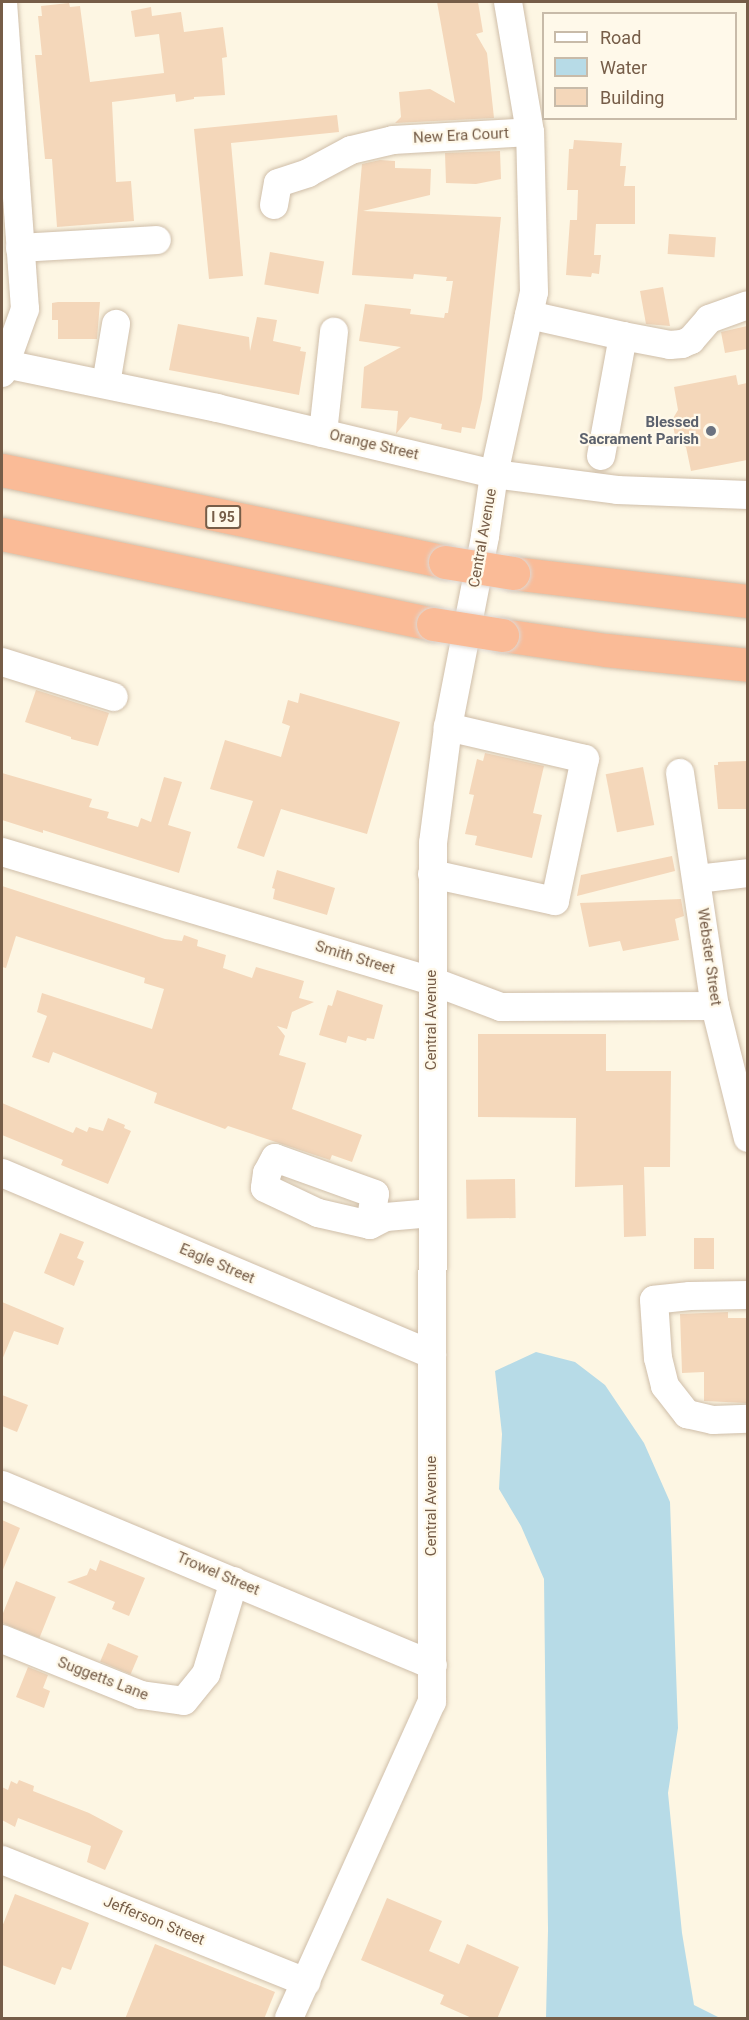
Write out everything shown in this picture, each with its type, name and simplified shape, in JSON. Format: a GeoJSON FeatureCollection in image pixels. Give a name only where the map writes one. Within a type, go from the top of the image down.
{"type":"FeatureCollection","features":[{"type":"Feature","properties":{"kind":"highway","name":"I 95"},"geometry":{"type":"LineString","coordinates":[[2,470],[445,562],[513,573],[747,601]]}},
{"type":"Feature","properties":{"kind":"highway"},"geometry":{"type":"LineString","coordinates":[[2,534],[433,624],[617,651],[747,665]]}},
{"type":"Feature","properties":{"kind":"street"},"geometry":{"type":"LineString","coordinates":[[3,2],[4,71],[25,309],[3,368]]}},
{"type":"Feature","properties":{"kind":"street","name":"Central Avenue"},"geometry":{"type":"LineString","coordinates":[[289,2019],[432,1702],[433,843],[448,727],[485,536],[494,474],[534,292],[530,132],[508,2]]}},
{"type":"Feature","properties":{"kind":"street","name":"New Era Court"},"geometry":{"type":"LineString","coordinates":[[273,205],[278,183],[308,172],[351,150],[393,140],[530,132]]}},
{"type":"Feature","properties":{"kind":"street"},"geometry":{"type":"LineString","coordinates":[[20,248],[157,240]]}},
{"type":"Feature","properties":{"kind":"street"},"geometry":{"type":"LineString","coordinates":[[529,315],[670,345],[682,344],[691,340],[709,319],[747,305]]}},
{"type":"Feature","properties":{"kind":"street"},"geometry":{"type":"LineString","coordinates":[[106,384],[116,324]]}},
{"type":"Feature","properties":{"kind":"street"},"geometry":{"type":"LineString","coordinates":[[323,433],[334,332]]}},
{"type":"Feature","properties":{"kind":"street"},"geometry":{"type":"LineString","coordinates":[[601,456],[623,336]]}},
{"type":"Feature","properties":{"kind":"street","name":"Orange Street"},"geometry":{"type":"LineString","coordinates":[[3,368],[106,384],[494,474],[616,490],[747,495]]}},
{"type":"Feature","properties":{"kind":"street"},"geometry":{"type":"LineString","coordinates":[[2,662],[114,697]]}},
{"type":"Feature","properties":{"kind":"street"},"geometry":{"type":"LineString","coordinates":[[432,874],[555,902],[585,759],[448,727]]}},
{"type":"Feature","properties":{"kind":"street","name":"Webster Street"},"geometry":{"type":"LineString","coordinates":[[680,773],[698,879],[715,1006],[747,1138]]}},
{"type":"Feature","properties":{"kind":"street","name":"Smith Street"},"geometry":{"type":"LineString","coordinates":[[2,852],[432,981],[501,1007],[715,1006]]}},
{"type":"Feature","properties":{"kind":"street"},"geometry":{"type":"LineString","coordinates":[[698,879],[747,873]]}},
{"type":"Feature","properties":{"kind":"street","name":"Eagle Street"},"geometry":{"type":"LineString","coordinates":[[2,1173],[432,1355]]}},
{"type":"Feature","properties":{"kind":"street"},"geometry":{"type":"LineString","coordinates":[[370,1225],[386,1217],[432,1213]]}},
{"type":"Feature","properties":{"kind":"street"},"geometry":{"type":"LineString","coordinates":[[747,1295],[690,1296],[654,1300],[658,1358],[665,1386],[687,1414],[706,1419],[747,1419]]}},
{"type":"Feature","properties":{"kind":"street","name":"Trowel Street"},"geometry":{"type":"LineString","coordinates":[[2,1485],[433,1665]]}},
{"type":"Feature","properties":{"kind":"street","name":"Suggetts Lane"},"geometry":{"type":"LineString","coordinates":[[2,1639],[141,1695],[184,1701],[206,1674],[234,1581]]}},
{"type":"Feature","properties":{"kind":"street","name":"Jefferson Street"},"geometry":{"type":"LineString","coordinates":[[2,1860],[306,1982]]}},
{"type":"Feature","properties":{"kind":"water"},"geometry":{"type":"Polygon","coordinates":[[[536,1352],[575,1362],[605,1385],[644,1443],[670,1502],[678,1728],[668,1793],[682,1933],[694,2005],[720,2018],[546,2018],[548,1930],[544,1579],[521,1526],[499,1489],[502,1434],[495,1371],[536,1352]]]}},
{"type":"Feature","properties":{"kind":"building"},"geometry":{"type":"Polygon","coordinates":[[[437,2],[478,2],[483,32],[476,34],[487,53],[494,118],[395,123],[401,117],[399,92],[430,89],[455,103],[437,2]]]}},
{"type":"Feature","properties":{"kind":"building"},"geometry":{"type":"Polygon","coordinates":[[[69,3],[70,7],[80,6],[90,82],[164,73],[159,34],[135,37],[131,11],[151,7],[152,16],[181,12],[184,32],[223,27],[227,57],[222,58],[225,95],[194,97],[194,99],[176,102],[175,94],[112,102],[116,182],[131,181],[134,221],[57,227],[52,159],[45,159],[35,55],[42,55],[38,16],[42,16],[41,6],[69,3]]]}},
{"type":"Feature","properties":{"kind":"building"},"geometry":{"type":"Polygon","coordinates":[[[337,115],[339,132],[231,143],[243,276],[209,279],[194,129],[337,115]]]}},
{"type":"Feature","properties":{"kind":"building"},"geometry":{"type":"Polygon","coordinates":[[[574,140],[622,143],[620,166],[626,166],[624,186],[635,186],[635,224],[596,224],[594,255],[601,255],[599,274],[592,273],[591,277],[566,275],[570,220],[577,220],[578,190],[567,190],[569,149],[573,149],[574,140]]]}},
{"type":"Feature","properties":{"kind":"building"},"geometry":{"type":"Polygon","coordinates":[[[500,151],[501,179],[476,184],[446,183],[445,153],[500,151]]]}},
{"type":"Feature","properties":{"kind":"building"},"geometry":{"type":"Polygon","coordinates":[[[380,160],[395,161],[395,168],[431,169],[430,195],[363,211],[501,217],[482,399],[475,429],[462,427],[461,433],[441,429],[442,424],[410,417],[396,434],[398,411],[361,408],[364,367],[401,347],[359,341],[365,304],[411,309],[410,314],[444,318],[445,313],[448,313],[453,281],[446,281],[447,277],[414,274],[413,279],[352,275],[362,164],[380,160]]]}},
{"type":"Feature","properties":{"kind":"building"},"geometry":{"type":"Polygon","coordinates":[[[669,234],[716,237],[714,257],[668,254],[669,234]]]}},
{"type":"Feature","properties":{"kind":"building"},"geometry":{"type":"Polygon","coordinates":[[[270,252],[324,262],[318,294],[264,284],[270,252]]]}},
{"type":"Feature","properties":{"kind":"building"},"geometry":{"type":"Polygon","coordinates":[[[663,287],[670,326],[646,324],[640,291],[663,287]]]}},
{"type":"Feature","properties":{"kind":"building"},"geometry":{"type":"Polygon","coordinates":[[[100,302],[97,339],[58,339],[58,320],[52,320],[52,303],[100,302]]]}},
{"type":"Feature","properties":{"kind":"building"},"geometry":{"type":"Polygon","coordinates":[[[257,317],[277,320],[273,341],[301,347],[300,351],[306,352],[299,395],[169,370],[178,324],[249,337],[250,351],[257,317]]]}},
{"type":"Feature","properties":{"kind":"building"},"geometry":{"type":"Polygon","coordinates":[[[747,326],[747,349],[725,353],[721,332],[747,326]]]}},
{"type":"Feature","properties":{"kind":"building","name":"Blessed Sacrament Parish"},"geometry":{"type":"Polygon","coordinates":[[[736,375],[738,385],[747,383],[747,460],[691,471],[686,447],[676,441],[672,420],[678,410],[674,387],[736,375]]]}},
{"type":"Feature","properties":{"kind":"building"},"geometry":{"type":"Polygon","coordinates":[[[36,690],[109,713],[98,746],[25,722],[36,690]]]}},
{"type":"Feature","properties":{"kind":"building"},"geometry":{"type":"Polygon","coordinates":[[[300,693],[400,722],[367,834],[281,809],[264,857],[237,848],[253,801],[210,789],[225,740],[281,757],[290,726],[282,723],[288,700],[298,703],[300,693]]]}},
{"type":"Feature","properties":{"kind":"building"},"geometry":{"type":"Polygon","coordinates":[[[485,753],[544,766],[533,813],[542,815],[532,858],[475,845],[477,836],[465,834],[474,795],[469,794],[477,759],[483,761],[485,753]]]}},
{"type":"Feature","properties":{"kind":"building"},"geometry":{"type":"Polygon","coordinates":[[[747,761],[747,809],[718,809],[714,765],[718,765],[718,762],[747,761]]]}},
{"type":"Feature","properties":{"kind":"building"},"geometry":{"type":"Polygon","coordinates":[[[643,767],[654,825],[617,832],[606,774],[643,767]]]}},
{"type":"Feature","properties":{"kind":"building"},"geometry":{"type":"Polygon","coordinates":[[[2,773],[92,799],[89,807],[109,812],[107,818],[138,827],[141,818],[151,822],[164,777],[182,782],[168,825],[191,832],[179,873],[43,830],[43,833],[2,820],[2,773]]]}},
{"type":"Feature","properties":{"kind":"building"},"geometry":{"type":"Polygon","coordinates":[[[672,856],[675,871],[577,896],[581,875],[672,856]]]}},
{"type":"Feature","properties":{"kind":"building"},"geometry":{"type":"Polygon","coordinates":[[[277,870],[335,888],[327,915],[273,899],[275,889],[272,888],[277,870]]]}},
{"type":"Feature","properties":{"kind":"building"},"geometry":{"type":"Polygon","coordinates":[[[2,886],[165,939],[182,941],[184,935],[198,940],[197,946],[226,955],[223,968],[252,978],[256,967],[304,981],[299,998],[314,1002],[292,1012],[287,1029],[277,1026],[285,1036],[279,1055],[306,1063],[292,1109],[362,1135],[352,1162],[332,1155],[330,1160],[228,1126],[225,1129],[154,1103],[157,1093],[53,1052],[49,1063],[32,1057],[47,1016],[37,1012],[42,993],[152,1029],[164,989],[144,983],[145,978],[16,936],[6,968],[2,967],[2,886]]]}},
{"type":"Feature","properties":{"kind":"building"},"geometry":{"type":"Polygon","coordinates":[[[681,899],[684,916],[675,919],[679,940],[623,951],[620,941],[589,947],[580,903],[681,899]]]}},
{"type":"Feature","properties":{"kind":"building"},"geometry":{"type":"Polygon","coordinates":[[[337,990],[383,1005],[374,1039],[367,1038],[366,1041],[348,1036],[346,1043],[319,1035],[328,1005],[332,1006],[337,990]]]}},
{"type":"Feature","properties":{"kind":"building"},"geometry":{"type":"Polygon","coordinates":[[[478,1034],[606,1034],[606,1071],[671,1071],[670,1167],[644,1167],[646,1236],[624,1237],[623,1185],[575,1187],[576,1118],[478,1117],[478,1034]]]}},
{"type":"Feature","properties":{"kind":"building"},"geometry":{"type":"Polygon","coordinates":[[[2,1103],[73,1133],[76,1127],[87,1132],[89,1127],[103,1131],[108,1118],[125,1125],[124,1128],[131,1131],[108,1184],[61,1165],[63,1160],[2,1135],[2,1103]]]}},
{"type":"Feature","properties":{"kind":"building"},"geometry":{"type":"Polygon","coordinates":[[[515,1179],[516,1218],[467,1219],[466,1180],[515,1179]]]}},
{"type":"Feature","properties":{"kind":"building"},"geometry":{"type":"Polygon","coordinates":[[[60,1233],[84,1242],[77,1258],[84,1261],[74,1286],[44,1273],[60,1233]]]}},
{"type":"Feature","properties":{"kind":"building"},"geometry":{"type":"Polygon","coordinates":[[[694,1238],[714,1238],[714,1269],[694,1269],[694,1238]]]}},
{"type":"Feature","properties":{"kind":"building"},"geometry":{"type":"Polygon","coordinates":[[[2,1302],[64,1328],[58,1345],[14,1331],[2,1360],[2,1302]]]}},
{"type":"Feature","properties":{"kind":"building"},"geometry":{"type":"Polygon","coordinates":[[[728,1312],[728,1318],[747,1318],[747,1403],[704,1401],[704,1372],[682,1373],[680,1314],[728,1312]]]}},
{"type":"Feature","properties":{"kind":"building"},"geometry":{"type":"Polygon","coordinates":[[[2,1395],[28,1405],[17,1432],[2,1426],[2,1395]]]}},
{"type":"Feature","properties":{"kind":"building"},"geometry":{"type":"Polygon","coordinates":[[[2,1520],[20,1528],[2,1572],[2,1520]]]}},
{"type":"Feature","properties":{"kind":"building"},"geometry":{"type":"Polygon","coordinates":[[[100,1560],[145,1578],[129,1616],[112,1609],[115,1602],[67,1582],[87,1575],[90,1568],[96,1571],[100,1560]]]}},
{"type":"Feature","properties":{"kind":"building"},"geometry":{"type":"Polygon","coordinates":[[[16,1581],[56,1597],[39,1638],[2,1623],[2,1616],[16,1581]]]}},
{"type":"Feature","properties":{"kind":"building"},"geometry":{"type":"Polygon","coordinates":[[[108,1643],[138,1656],[131,1674],[100,1661],[108,1643]]]}},
{"type":"Feature","properties":{"kind":"building"},"geometry":{"type":"Polygon","coordinates":[[[28,1667],[48,1675],[43,1688],[50,1691],[44,1708],[16,1697],[28,1667]]]}},
{"type":"Feature","properties":{"kind":"building"},"geometry":{"type":"Polygon","coordinates":[[[19,1780],[34,1786],[33,1791],[89,1813],[123,1831],[105,1870],[87,1862],[91,1846],[18,1818],[15,1827],[2,1820],[2,1787],[8,1790],[11,1781],[17,1784],[19,1780]]]}},
{"type":"Feature","properties":{"kind":"building"},"geometry":{"type":"Polygon","coordinates":[[[15,1894],[89,1923],[71,1970],[62,1967],[55,1985],[2,1965],[2,1927],[15,1894]]]}},
{"type":"Feature","properties":{"kind":"building"},"geometry":{"type":"Polygon","coordinates":[[[387,1898],[442,1921],[429,1951],[459,1964],[467,1944],[519,1967],[497,2019],[474,2019],[440,2004],[444,1995],[361,1960],[387,1898]]]}},
{"type":"Feature","properties":{"kind":"building"},"geometry":{"type":"Polygon","coordinates":[[[155,1944],[275,1992],[264,2019],[125,2019],[155,1944]]]}},
{"type":"Feature","properties":{"kind":"place","name":"Blessed Sacrament Parish"},"geometry":{"type":"Point","coordinates":[711,431]}}]}
